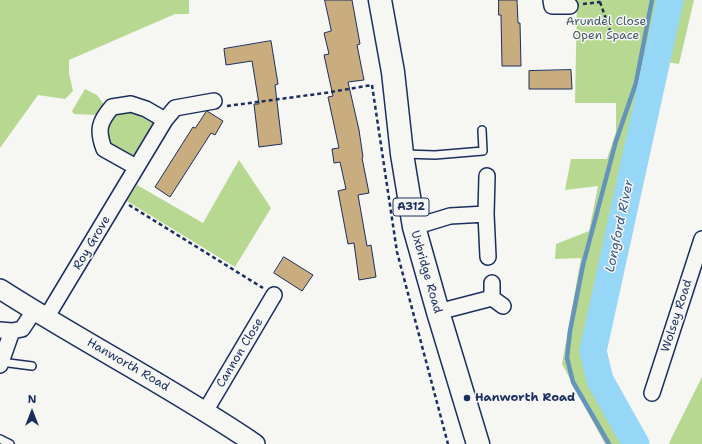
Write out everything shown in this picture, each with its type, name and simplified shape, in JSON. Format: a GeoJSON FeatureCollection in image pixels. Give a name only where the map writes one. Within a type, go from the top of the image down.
{"type":"FeatureCollection","features":[{"type":"Feature","properties":{"kind":"main road","name":"Uxbridge Road"},"geometry":{"type":"LineString","coordinates":[[380,0],[393,72],[402,154],[414,227],[478,444]]}},
{"type":"Feature","properties":{"kind":"street"},"geometry":{"type":"LineString","coordinates":[[551,0],[552,6],[570,6]]}},
{"type":"Feature","properties":{"kind":"street","name":"Roy Grove"},"geometry":{"type":"LineString","coordinates":[[6,330],[22,329],[40,314],[118,199],[164,120],[175,108],[214,101]]}},
{"type":"Feature","properties":{"kind":"street"},"geometry":{"type":"LineString","coordinates":[[136,166],[104,149],[100,138],[102,119],[112,107],[131,104],[146,109],[164,120]]}},
{"type":"Feature","properties":{"kind":"street"},"geometry":{"type":"LineString","coordinates":[[487,176],[486,214],[488,257]]}},
{"type":"Feature","properties":{"kind":"street"},"geometry":{"type":"LineString","coordinates":[[414,227],[450,216],[486,214]]}},
{"type":"Feature","properties":{"kind":"street","name":"Wolsey Road"},"geometry":{"type":"LineString","coordinates":[[652,393],[698,267],[702,239]]}},
{"type":"Feature","properties":{"kind":"street","name":"Hanworth Road"},"geometry":{"type":"LineString","coordinates":[[0,289],[40,314],[206,410],[255,444]]}},
{"type":"Feature","properties":{"kind":"street","name":"Cannon Close"},"geometry":{"type":"LineString","coordinates":[[206,410],[274,295]]}},
{"type":"Feature","properties":{"kind":"street"},"geometry":{"type":"LineString","coordinates":[[438,312],[496,296]]}},
{"type":"Feature","properties":{"kind":"street"},"geometry":{"type":"LineString","coordinates":[[1,364],[6,330]]}},
{"type":"Feature","properties":{"kind":"lane"},"geometry":{"type":"LineString","coordinates":[[402,154],[435,155],[483,151],[482,130]]}},
{"type":"Feature","properties":{"kind":"lane"},"geometry":{"type":"LineString","coordinates":[[1,364],[32,366]]}},
{"type":"Feature","properties":{"kind":"lane"},"geometry":{"type":"LineString","coordinates":[[0,439],[10,444]]}},
{"type":"Feature","properties":{"kind":"path"},"geometry":{"type":"LineString","coordinates":[[570,6],[601,1],[613,39]]}},
{"type":"Feature","properties":{"kind":"path"},"geometry":{"type":"LineString","coordinates":[[214,101],[215,106],[230,106],[325,93],[386,82],[385,73],[393,72]]}},
{"type":"Feature","properties":{"kind":"path"},"geometry":{"type":"LineString","coordinates":[[118,199],[274,295]]}},
{"type":"Feature","properties":{"kind":"green space"},"geometry":{"type":"Polygon","coordinates":[[[0,0],[189,0],[189,14],[175,14],[69,60],[69,73],[73,91],[65,99],[38,95],[0,148],[0,0]]]}},
{"type":"Feature","properties":{"kind":"green space","name":"Arundel Close Open Space"},"geometry":{"type":"Polygon","coordinates":[[[577,0],[671,0],[645,91],[649,114],[632,140],[599,297],[605,314],[593,326],[588,372],[631,444],[605,444],[562,364],[581,258],[555,259],[556,244],[589,231],[598,186],[565,190],[571,159],[607,159],[616,132],[616,103],[575,103],[577,0]]]}},
{"type":"Feature","properties":{"kind":"green space"},"geometry":{"type":"Polygon","coordinates":[[[680,0],[694,0],[679,64],[666,62],[680,0]]]}},
{"type":"Feature","properties":{"kind":"green space"},"geometry":{"type":"Polygon","coordinates":[[[85,89],[97,95],[105,106],[97,115],[74,114],[72,111],[85,89]]]}},
{"type":"Feature","properties":{"kind":"green space"},"geometry":{"type":"Polygon","coordinates":[[[131,111],[154,124],[132,159],[114,148],[110,144],[106,135],[107,120],[116,112],[131,111]]]}},
{"type":"Feature","properties":{"kind":"green space"},"geometry":{"type":"Polygon","coordinates":[[[239,160],[271,208],[235,267],[127,201],[137,185],[203,223],[239,160]]]}},
{"type":"Feature","properties":{"kind":"green space"},"geometry":{"type":"Polygon","coordinates":[[[702,377],[702,444],[669,444],[670,441],[702,377]]]}},
{"type":"Feature","properties":{"kind":"building"},"geometry":{"type":"Polygon","coordinates":[[[325,0],[352,0],[360,44],[357,45],[364,80],[348,82],[359,130],[362,158],[369,193],[358,195],[367,246],[371,245],[376,277],[359,280],[354,243],[348,244],[338,191],[346,189],[340,162],[334,163],[332,149],[339,148],[328,97],[333,96],[324,55],[329,54],[324,33],[331,31],[325,0]]]}},
{"type":"Feature","properties":{"kind":"building"},"geometry":{"type":"Polygon","coordinates":[[[499,0],[517,0],[518,23],[520,23],[521,66],[502,66],[501,15],[499,15],[499,0]]]}},
{"type":"Feature","properties":{"kind":"building"},"geometry":{"type":"Polygon","coordinates":[[[271,41],[278,84],[275,85],[282,144],[259,147],[254,104],[259,104],[252,61],[226,65],[224,49],[271,41]]]}},
{"type":"Feature","properties":{"kind":"building"},"geometry":{"type":"Polygon","coordinates":[[[571,70],[572,89],[529,89],[529,71],[571,70]]]}},
{"type":"Feature","properties":{"kind":"building"},"geometry":{"type":"Polygon","coordinates":[[[207,111],[223,121],[215,135],[211,133],[170,197],[155,187],[193,127],[195,128],[207,111]]]}},
{"type":"Feature","properties":{"kind":"building"},"geometry":{"type":"Polygon","coordinates":[[[284,257],[313,275],[302,291],[274,273],[284,257]]]}},
{"type":"Feature","properties":{"kind":"waterway"},"geometry":{"type":"LineString","coordinates":[[609,444],[573,382],[567,358],[570,331],[583,265],[616,141],[636,83],[652,0]]}},
{"type":"Feature","properties":{"kind":"waterway","name":"Longford River"},"geometry":{"type":"LineString","coordinates":[[636,444],[600,380],[593,351],[670,0]]}},
{"type":"Feature","properties":{"kind":"place","name":"Hanworth Road"},"geometry":{"type":"Point","coordinates":[467,398]}}]}
